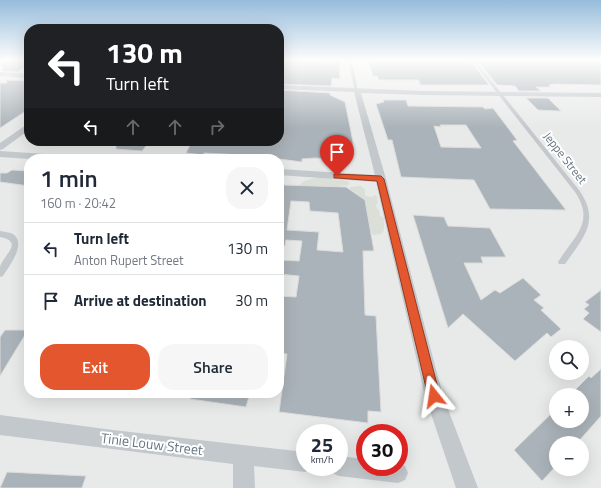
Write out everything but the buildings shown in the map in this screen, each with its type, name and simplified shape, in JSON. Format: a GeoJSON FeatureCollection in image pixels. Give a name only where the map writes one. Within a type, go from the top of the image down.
{"type":"FeatureCollection","features":[{"type":"Feature","properties":{"kind":"street"},"geometry":{"type":"LineString","coordinates":[[284,87],[357,91],[601,95]]}},
{"type":"Feature","properties":{"kind":"street"},"geometry":{"type":"LineString","coordinates":[[357,91],[381,179],[434,396],[467,488]]}},
{"type":"Feature","properties":{"kind":"street"},"geometry":{"type":"LineString","coordinates":[[0,147],[24,130]]}},
{"type":"Feature","properties":{"kind":"street"},"geometry":{"type":"LineString","coordinates":[[0,154],[24,156]]}},
{"type":"Feature","properties":{"kind":"street"},"geometry":{"type":"LineString","coordinates":[[284,172],[381,179]]}},
{"type":"Feature","properties":{"kind":"street","name":"Tinie Louw Street"},"geometry":{"type":"LineString","coordinates":[[0,425],[113,440],[296,461]]}},
{"type":"Feature","properties":{"kind":"street"},"geometry":{"type":"LineString","coordinates":[[243,454],[244,488]]}},
{"type":"Feature","properties":{"kind":"lane"},"geometry":{"type":"LineString","coordinates":[[355,83],[357,91]]}},
{"type":"Feature","properties":{"kind":"lane","name":"Jeppe Street"},"geometry":{"type":"LineString","coordinates":[[492,83],[577,191],[586,206],[588,218],[584,231],[562,262]]}},
{"type":"Feature","properties":{"kind":"lane"},"geometry":{"type":"LineString","coordinates":[[0,234],[10,236],[15,242],[15,250],[0,274]]}},
{"type":"Feature","properties":{"kind":"shaded area"},"geometry":{"type":"Polygon","coordinates":[[[0,83],[24,83],[24,146],[284,146],[284,83],[601,83],[601,488],[0,488],[0,83]]]}},
{"type":"Feature","properties":{"kind":"shaded area"},"geometry":{"type":"Polygon","coordinates":[[[318,177],[338,179],[349,182],[349,185],[310,188],[298,186],[304,181],[318,177]]]}},
{"type":"Feature","properties":{"kind":"shaded area"},"geometry":{"type":"Polygon","coordinates":[[[361,186],[365,190],[365,196],[372,197],[375,195],[377,197],[378,203],[375,205],[380,212],[379,215],[384,218],[384,230],[381,234],[374,235],[366,228],[362,198],[350,189],[350,187],[361,186]]]}},
{"type":"Feature","properties":{"kind":"route"},"geometry":{"type":"LineString","coordinates":[[337,176],[381,179],[434,396]]}}]}
